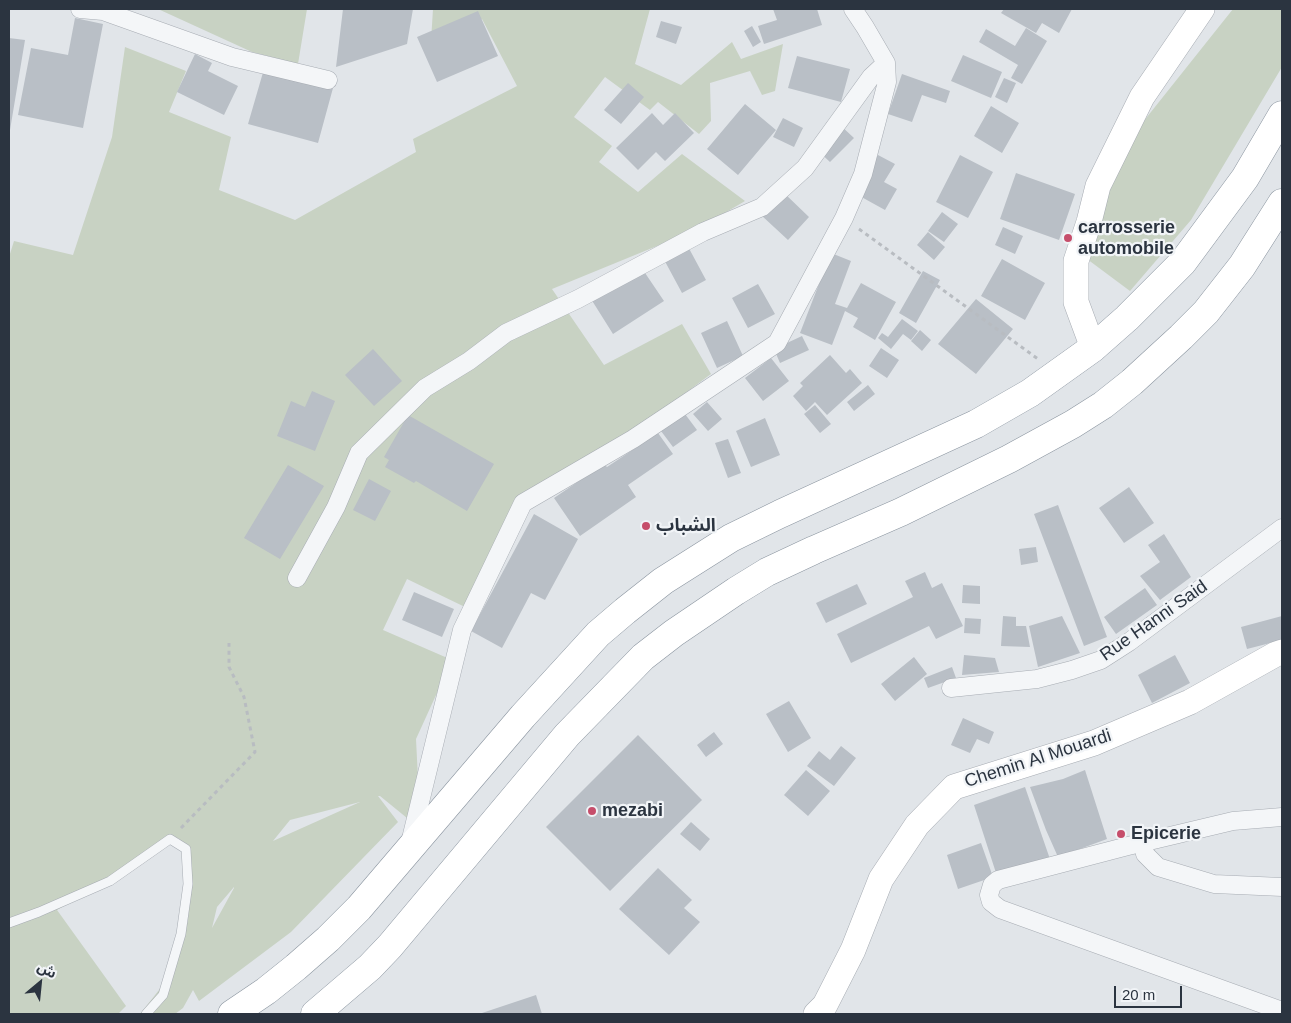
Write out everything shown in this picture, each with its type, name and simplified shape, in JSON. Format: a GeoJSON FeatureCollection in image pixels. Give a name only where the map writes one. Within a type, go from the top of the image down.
{"type":"FeatureCollection","features":[{"type":"Feature","properties":{"kind":"highway"},"geometry":{"type":"LineString","coordinates":[[232,1014],[266,991],[328,939],[360,908],[523,716],[593,640],[625,611],[663,582],[739,534],[976,424],[1030,393],[1093,348],[1127,318],[1183,262],[1245,178],[1282,115]]}},
{"type":"Feature","properties":{"kind":"highway"},"geometry":{"type":"LineString","coordinates":[[315,1014],[370,967],[390,946],[567,735],[651,651],[736,591],[767,572],[901,512],[1009,460],[1103,405],[1181,338],[1206,312],[1242,266],[1282,203]]}},
{"type":"Feature","properties":{"kind":"street"},"geometry":{"type":"LineString","coordinates":[[80,9],[102,11],[232,57],[328,80]]}},
{"type":"Feature","properties":{"kind":"street"},"geometry":{"type":"LineString","coordinates":[[408,851],[462,630],[523,503],[633,439],[777,343],[844,218],[863,174],[887,82],[886,63],[853,9]]}},
{"type":"Feature","properties":{"kind":"street"},"geometry":{"type":"LineString","coordinates":[[1093,348],[1076,302],[1076,261],[1098,186],[1142,97],[1202,9]]}},
{"type":"Feature","properties":{"kind":"street"},"geometry":{"type":"LineString","coordinates":[[297,578],[336,508],[359,453],[425,388],[469,360],[506,333],[578,299],[703,232],[762,207],[804,168],[871,77],[886,63]]}},
{"type":"Feature","properties":{"kind":"street","name":"Rue Hanni Said"},"geometry":{"type":"LineString","coordinates":[[951,688],[1037,679],[1101,660],[1129,642],[1282,528]]}},
{"type":"Feature","properties":{"kind":"street","name":"Chemin Al Mouardi"},"geometry":{"type":"LineString","coordinates":[[816,1014],[825,1005],[853,950],[881,879],[917,825],[954,787],[1094,743],[1190,702],[1282,652]]}},
{"type":"Feature","properties":{"kind":"street"},"geometry":{"type":"LineString","coordinates":[[1282,818],[1233,821],[1143,842],[998,880],[990,888],[989,895],[991,902],[1000,909],[1282,1011]]}},
{"type":"Feature","properties":{"kind":"street"},"geometry":{"type":"LineString","coordinates":[[1143,842],[1146,854],[1158,867],[1214,884],[1282,887]]}},
{"type":"Feature","properties":{"kind":"lane"},"geometry":{"type":"LineString","coordinates":[[9,923],[110,881],[170,839],[186,850],[188,884],[181,934],[163,995],[146,1014]]}},
{"type":"Feature","properties":{"kind":"path"},"geometry":{"type":"LineString","coordinates":[[844,218],[1058,373]]}},
{"type":"Feature","properties":{"kind":"path"},"geometry":{"type":"LineString","coordinates":[[170,839],[255,752],[244,697],[229,667],[229,644]]}},
{"type":"Feature","properties":{"kind":"green space"},"geometry":{"type":"Polygon","coordinates":[[[158,9],[307,9],[298,64],[252,52],[158,9]]]}},
{"type":"Feature","properties":{"kind":"green space"},"geometry":{"type":"Polygon","coordinates":[[[433,9],[650,9],[635,64],[681,85],[732,42],[741,59],[783,44],[775,91],[762,95],[750,71],[710,83],[711,121],[699,134],[658,102],[650,110],[605,77],[574,117],[612,146],[599,162],[638,192],[682,154],[745,201],[696,230],[552,289],[604,365],[682,324],[711,374],[517,518],[465,607],[407,579],[383,630],[452,660],[416,739],[419,799],[407,818],[378,796],[398,822],[291,932],[199,1001],[193,990],[183,1008],[175,1014],[140,1014],[174,971],[188,920],[191,856],[178,838],[57,910],[126,1006],[118,1014],[9,1014],[9,257],[14,241],[73,255],[112,137],[125,47],[186,71],[169,112],[231,137],[219,190],[295,220],[416,152],[413,139],[517,86],[482,19],[431,41],[433,9]],[[360,802],[290,820],[273,841],[360,802]],[[234,888],[217,907],[212,928],[234,888]]]}},
{"type":"Feature","properties":{"kind":"green space"},"geometry":{"type":"Polygon","coordinates":[[[1233,9],[1282,9],[1282,67],[1191,220],[1130,291],[1087,259],[1103,195],[1143,122],[1233,9]]]}},
{"type":"Feature","properties":{"kind":"building"},"geometry":{"type":"Polygon","coordinates":[[[343,9],[413,9],[407,44],[336,67],[343,9]]]}},
{"type":"Feature","properties":{"kind":"building"},"geometry":{"type":"Polygon","coordinates":[[[773,9],[817,9],[822,25],[764,44],[758,26],[777,20],[773,9]]]}},
{"type":"Feature","properties":{"kind":"building"},"geometry":{"type":"Polygon","coordinates":[[[1004,9],[1072,9],[1059,33],[1042,23],[1036,33],[1001,13],[1004,9]]]}},
{"type":"Feature","properties":{"kind":"building"},"geometry":{"type":"Polygon","coordinates":[[[478,11],[498,56],[437,82],[417,37],[478,11]]]}},
{"type":"Feature","properties":{"kind":"building"},"geometry":{"type":"Polygon","coordinates":[[[75,18],[103,24],[83,128],[18,115],[31,48],[68,55],[75,18]]]}},
{"type":"Feature","properties":{"kind":"building"},"geometry":{"type":"Polygon","coordinates":[[[661,21],[682,27],[676,44],[656,37],[661,21]]]}},
{"type":"Feature","properties":{"kind":"building"},"geometry":{"type":"Polygon","coordinates":[[[752,26],[761,42],[753,47],[744,31],[752,26]]]}},
{"type":"Feature","properties":{"kind":"building"},"geometry":{"type":"Polygon","coordinates":[[[1026,28],[1047,41],[1022,84],[1011,78],[1018,65],[979,42],[986,29],[1015,46],[1026,28]]]}},
{"type":"Feature","properties":{"kind":"building"},"geometry":{"type":"Polygon","coordinates":[[[9,38],[25,40],[10,130],[9,130],[9,38]]]}},
{"type":"Feature","properties":{"kind":"building"},"geometry":{"type":"Polygon","coordinates":[[[195,54],[212,63],[208,71],[238,86],[224,115],[177,92],[195,54]]]}},
{"type":"Feature","properties":{"kind":"building"},"geometry":{"type":"Polygon","coordinates":[[[963,55],[1002,72],[991,98],[951,81],[963,55]]]}},
{"type":"Feature","properties":{"kind":"building"},"geometry":{"type":"Polygon","coordinates":[[[797,56],[850,69],[841,102],[788,88],[797,56]]]}},
{"type":"Feature","properties":{"kind":"building"},"geometry":{"type":"Polygon","coordinates":[[[264,69],[333,88],[318,143],[248,124],[264,69]]]}},
{"type":"Feature","properties":{"kind":"building"},"geometry":{"type":"Polygon","coordinates":[[[902,74],[950,91],[946,103],[922,95],[912,122],[888,114],[902,74]]]}},
{"type":"Feature","properties":{"kind":"building"},"geometry":{"type":"Polygon","coordinates":[[[1004,78],[1016,83],[1007,103],[995,97],[1004,78]]]}},
{"type":"Feature","properties":{"kind":"building"},"geometry":{"type":"Polygon","coordinates":[[[628,83],[644,97],[621,124],[604,110],[628,83]]]}},
{"type":"Feature","properties":{"kind":"building"},"geometry":{"type":"Polygon","coordinates":[[[745,104],[776,130],[738,175],[707,149],[745,104]]]}},
{"type":"Feature","properties":{"kind":"building"},"geometry":{"type":"Polygon","coordinates":[[[991,106],[1019,123],[1002,153],[974,136],[991,106]]]}},
{"type":"Feature","properties":{"kind":"building"},"geometry":{"type":"Polygon","coordinates":[[[652,113],[663,125],[675,113],[694,133],[665,161],[656,152],[638,170],[616,148],[652,113]]]}},
{"type":"Feature","properties":{"kind":"building"},"geometry":{"type":"Polygon","coordinates":[[[783,118],[803,128],[794,147],[773,137],[783,118]]]}},
{"type":"Feature","properties":{"kind":"building"},"geometry":{"type":"Polygon","coordinates":[[[839,124],[854,138],[830,162],[816,149],[839,124]]]}},
{"type":"Feature","properties":{"kind":"building"},"geometry":{"type":"Polygon","coordinates":[[[878,155],[895,164],[884,182],[897,189],[885,210],[856,194],[878,155]]]}},
{"type":"Feature","properties":{"kind":"building"},"geometry":{"type":"Polygon","coordinates":[[[960,155],[993,172],[968,218],[936,202],[960,155]]]}},
{"type":"Feature","properties":{"kind":"building"},"geometry":{"type":"Polygon","coordinates":[[[1016,173],[1075,194],[1059,240],[1000,219],[1016,173]]]}},
{"type":"Feature","properties":{"kind":"building"},"geometry":{"type":"Polygon","coordinates":[[[783,192],[809,217],[788,240],[761,215],[783,192]]]}},
{"type":"Feature","properties":{"kind":"building"},"geometry":{"type":"Polygon","coordinates":[[[942,212],[958,224],[944,242],[928,231],[942,212]]]}},
{"type":"Feature","properties":{"kind":"building"},"geometry":{"type":"Polygon","coordinates":[[[1003,227],[1023,236],[1015,254],[995,245],[1003,227]]]}},
{"type":"Feature","properties":{"kind":"building"},"geometry":{"type":"Polygon","coordinates":[[[928,232],[945,247],[934,260],[917,245],[928,232]]]}},
{"type":"Feature","properties":{"kind":"building"},"geometry":{"type":"Polygon","coordinates":[[[685,241],[706,280],[682,293],[661,254],[685,241]]]}},
{"type":"Feature","properties":{"kind":"building"},"geometry":{"type":"Polygon","coordinates":[[[831,253],[851,261],[835,304],[847,308],[861,283],[896,302],[875,340],[853,327],[858,318],[845,311],[832,345],[800,333],[831,253]]]}},
{"type":"Feature","properties":{"kind":"building"},"geometry":{"type":"Polygon","coordinates":[[[1002,259],[1045,283],[1025,320],[981,296],[1002,259]]]}},
{"type":"Feature","properties":{"kind":"building"},"geometry":{"type":"Polygon","coordinates":[[[641,267],[664,301],[613,334],[591,299],[641,267]]]}},
{"type":"Feature","properties":{"kind":"building"},"geometry":{"type":"Polygon","coordinates":[[[923,271],[940,280],[916,323],[899,313],[923,271]]]}},
{"type":"Feature","properties":{"kind":"building"},"geometry":{"type":"Polygon","coordinates":[[[758,284],[775,314],[748,328],[732,298],[758,284]]]}},
{"type":"Feature","properties":{"kind":"building"},"geometry":{"type":"Polygon","coordinates":[[[976,299],[1013,329],[976,374],[938,344],[976,299]]]}},
{"type":"Feature","properties":{"kind":"building"},"geometry":{"type":"Polygon","coordinates":[[[902,319],[918,331],[911,340],[903,334],[891,349],[878,338],[882,333],[888,337],[902,319]]]}},
{"type":"Feature","properties":{"kind":"building"},"geometry":{"type":"Polygon","coordinates":[[[727,321],[743,356],[717,368],[701,333],[727,321]]]}},
{"type":"Feature","properties":{"kind":"building"},"geometry":{"type":"Polygon","coordinates":[[[920,330],[931,340],[922,351],[911,341],[920,330]]]}},
{"type":"Feature","properties":{"kind":"building"},"geometry":{"type":"Polygon","coordinates":[[[802,336],[809,350],[780,363],[774,349],[802,336]]]}},
{"type":"Feature","properties":{"kind":"building"},"geometry":{"type":"Polygon","coordinates":[[[881,348],[899,360],[887,378],[869,366],[881,348]]]}},
{"type":"Feature","properties":{"kind":"building"},"geometry":{"type":"Polygon","coordinates":[[[373,349],[402,381],[374,406],[345,375],[373,349]]]}},
{"type":"Feature","properties":{"kind":"building"},"geometry":{"type":"Polygon","coordinates":[[[830,355],[846,373],[850,369],[862,383],[827,415],[815,402],[806,411],[793,396],[803,386],[800,383],[830,355]]]}},
{"type":"Feature","properties":{"kind":"building"},"geometry":{"type":"Polygon","coordinates":[[[771,358],[789,381],[763,401],[745,378],[771,358]]]}},
{"type":"Feature","properties":{"kind":"building"},"geometry":{"type":"Polygon","coordinates":[[[868,385],[875,394],[854,411],[847,402],[868,385]]]}},
{"type":"Feature","properties":{"kind":"building"},"geometry":{"type":"Polygon","coordinates":[[[312,391],[335,401],[315,451],[277,436],[291,401],[305,407],[312,391]]]}},
{"type":"Feature","properties":{"kind":"building"},"geometry":{"type":"Polygon","coordinates":[[[707,402],[722,419],[708,431],[693,414],[707,402]]]}},
{"type":"Feature","properties":{"kind":"building"},"geometry":{"type":"Polygon","coordinates":[[[815,405],[831,424],[820,433],[804,414],[815,405]]]}},
{"type":"Feature","properties":{"kind":"building"},"geometry":{"type":"Polygon","coordinates":[[[685,414],[697,430],[673,447],[661,431],[685,414]]]}},
{"type":"Feature","properties":{"kind":"building"},"geometry":{"type":"Polygon","coordinates":[[[408,415],[494,464],[467,511],[416,481],[414,483],[385,467],[389,460],[384,457],[408,415]]]}},
{"type":"Feature","properties":{"kind":"building"},"geometry":{"type":"Polygon","coordinates":[[[765,418],[780,455],[751,467],[736,431],[765,418]]]}},
{"type":"Feature","properties":{"kind":"building"},"geometry":{"type":"Polygon","coordinates":[[[658,433],[673,454],[628,485],[636,497],[580,536],[554,498],[604,464],[607,467],[658,433]]]}},
{"type":"Feature","properties":{"kind":"building"},"geometry":{"type":"Polygon","coordinates":[[[728,439],[741,473],[728,478],[715,443],[728,439]]]}},
{"type":"Feature","properties":{"kind":"building"},"geometry":{"type":"Polygon","coordinates":[[[288,465],[324,486],[280,559],[244,538],[288,465]]]}},
{"type":"Feature","properties":{"kind":"building"},"geometry":{"type":"Polygon","coordinates":[[[369,479],[391,491],[375,521],[353,510],[369,479]]]}},
{"type":"Feature","properties":{"kind":"building"},"geometry":{"type":"Polygon","coordinates":[[[1129,487],[1154,523],[1124,543],[1099,508],[1129,487]]]}},
{"type":"Feature","properties":{"kind":"building"},"geometry":{"type":"Polygon","coordinates":[[[1058,505],[1107,637],[1084,646],[1034,514],[1058,505]]]}},
{"type":"Feature","properties":{"kind":"building"},"geometry":{"type":"Polygon","coordinates":[[[534,514],[578,539],[545,600],[531,593],[502,648],[471,631],[534,514]]]}},
{"type":"Feature","properties":{"kind":"building"},"geometry":{"type":"Polygon","coordinates":[[[1164,534],[1191,577],[1160,600],[1140,576],[1160,562],[1148,545],[1164,534]]]}},
{"type":"Feature","properties":{"kind":"building"},"geometry":{"type":"Polygon","coordinates":[[[1036,547],[1038,562],[1021,565],[1019,549],[1036,547]]]}},
{"type":"Feature","properties":{"kind":"building"},"geometry":{"type":"Polygon","coordinates":[[[925,572],[932,588],[942,583],[963,626],[936,639],[929,626],[851,663],[837,634],[913,597],[905,581],[925,572]]]}},
{"type":"Feature","properties":{"kind":"building"},"geometry":{"type":"Polygon","coordinates":[[[857,584],[867,604],[826,623],[816,603],[857,584]]]}},
{"type":"Feature","properties":{"kind":"building"},"geometry":{"type":"Polygon","coordinates":[[[963,585],[980,586],[980,604],[962,603],[963,585]]]}},
{"type":"Feature","properties":{"kind":"building"},"geometry":{"type":"Polygon","coordinates":[[[1145,588],[1157,605],[1116,634],[1104,617],[1145,588]]]}},
{"type":"Feature","properties":{"kind":"building"},"geometry":{"type":"Polygon","coordinates":[[[414,592],[454,609],[442,637],[402,620],[414,592]]]}},
{"type":"Feature","properties":{"kind":"building"},"geometry":{"type":"Polygon","coordinates":[[[1003,616],[1016,617],[1016,626],[1026,626],[1030,647],[1001,646],[1003,616]]]}},
{"type":"Feature","properties":{"kind":"building"},"geometry":{"type":"Polygon","coordinates":[[[1062,616],[1080,653],[1038,667],[1029,626],[1062,616]]]}},
{"type":"Feature","properties":{"kind":"building"},"geometry":{"type":"Polygon","coordinates":[[[1282,616],[1282,640],[1247,649],[1241,627],[1282,616]]]}},
{"type":"Feature","properties":{"kind":"building"},"geometry":{"type":"Polygon","coordinates":[[[965,618],[981,619],[980,634],[964,633],[965,618]]]}},
{"type":"Feature","properties":{"kind":"building"},"geometry":{"type":"Polygon","coordinates":[[[964,655],[995,658],[999,672],[962,675],[964,655]]]}},
{"type":"Feature","properties":{"kind":"building"},"geometry":{"type":"Polygon","coordinates":[[[1175,655],[1190,683],[1152,703],[1138,675],[1175,655]]]}},
{"type":"Feature","properties":{"kind":"building"},"geometry":{"type":"Polygon","coordinates":[[[914,657],[927,674],[895,701],[881,684],[914,657]]]}},
{"type":"Feature","properties":{"kind":"building"},"geometry":{"type":"Polygon","coordinates":[[[952,667],[956,678],[928,688],[924,678],[952,667]]]}},
{"type":"Feature","properties":{"kind":"building"},"geometry":{"type":"Polygon","coordinates":[[[789,701],[811,738],[788,752],[766,714],[789,701]]]}},
{"type":"Feature","properties":{"kind":"building"},"geometry":{"type":"Polygon","coordinates":[[[963,718],[994,732],[989,744],[977,739],[970,753],[951,745],[963,718]]]}},
{"type":"Feature","properties":{"kind":"building"},"geometry":{"type":"Polygon","coordinates":[[[714,732],[723,744],[706,757],[697,745],[714,732]]]}},
{"type":"Feature","properties":{"kind":"building"},"geometry":{"type":"Polygon","coordinates":[[[638,735],[702,800],[610,891],[546,827],[638,735]]]}},
{"type":"Feature","properties":{"kind":"building"},"geometry":{"type":"Polygon","coordinates":[[[841,746],[856,758],[834,786],[807,766],[819,751],[830,760],[841,746]]]}},
{"type":"Feature","properties":{"kind":"building"},"geometry":{"type":"Polygon","coordinates":[[[806,770],[830,791],[808,816],[784,795],[806,770]]]}},
{"type":"Feature","properties":{"kind":"building"},"geometry":{"type":"Polygon","coordinates":[[[1085,770],[1107,839],[1058,857],[1030,787],[1063,779],[1085,770]]]}},
{"type":"Feature","properties":{"kind":"building"},"geometry":{"type":"Polygon","coordinates":[[[1025,787],[1051,862],[997,876],[974,805],[1025,787]]]}},
{"type":"Feature","properties":{"kind":"building"},"geometry":{"type":"Polygon","coordinates":[[[691,822],[710,839],[700,851],[680,834],[691,822]]]}},
{"type":"Feature","properties":{"kind":"building"},"geometry":{"type":"Polygon","coordinates":[[[981,843],[993,877],[958,889],[947,855],[981,843]]]}},
{"type":"Feature","properties":{"kind":"building"},"geometry":{"type":"Polygon","coordinates":[[[658,868],[692,900],[684,908],[700,922],[669,955],[619,909],[658,868]]]}},
{"type":"Feature","properties":{"kind":"building"},"geometry":{"type":"Polygon","coordinates":[[[536,995],[542,1014],[479,1014],[536,995]]]}},
{"type":"Feature","properties":{"kind":"place","name":"carrosserie automobile"},"geometry":{"type":"Point","coordinates":[1068,238]}},
{"type":"Feature","properties":{"kind":"place","name":"الشباب"},"geometry":{"type":"Point","coordinates":[646,526]}},
{"type":"Feature","properties":{"kind":"place","name":"mezabi"},"geometry":{"type":"Point","coordinates":[592,811]}},
{"type":"Feature","properties":{"kind":"place","name":"Epicerie"},"geometry":{"type":"Point","coordinates":[1121,834]}}]}
